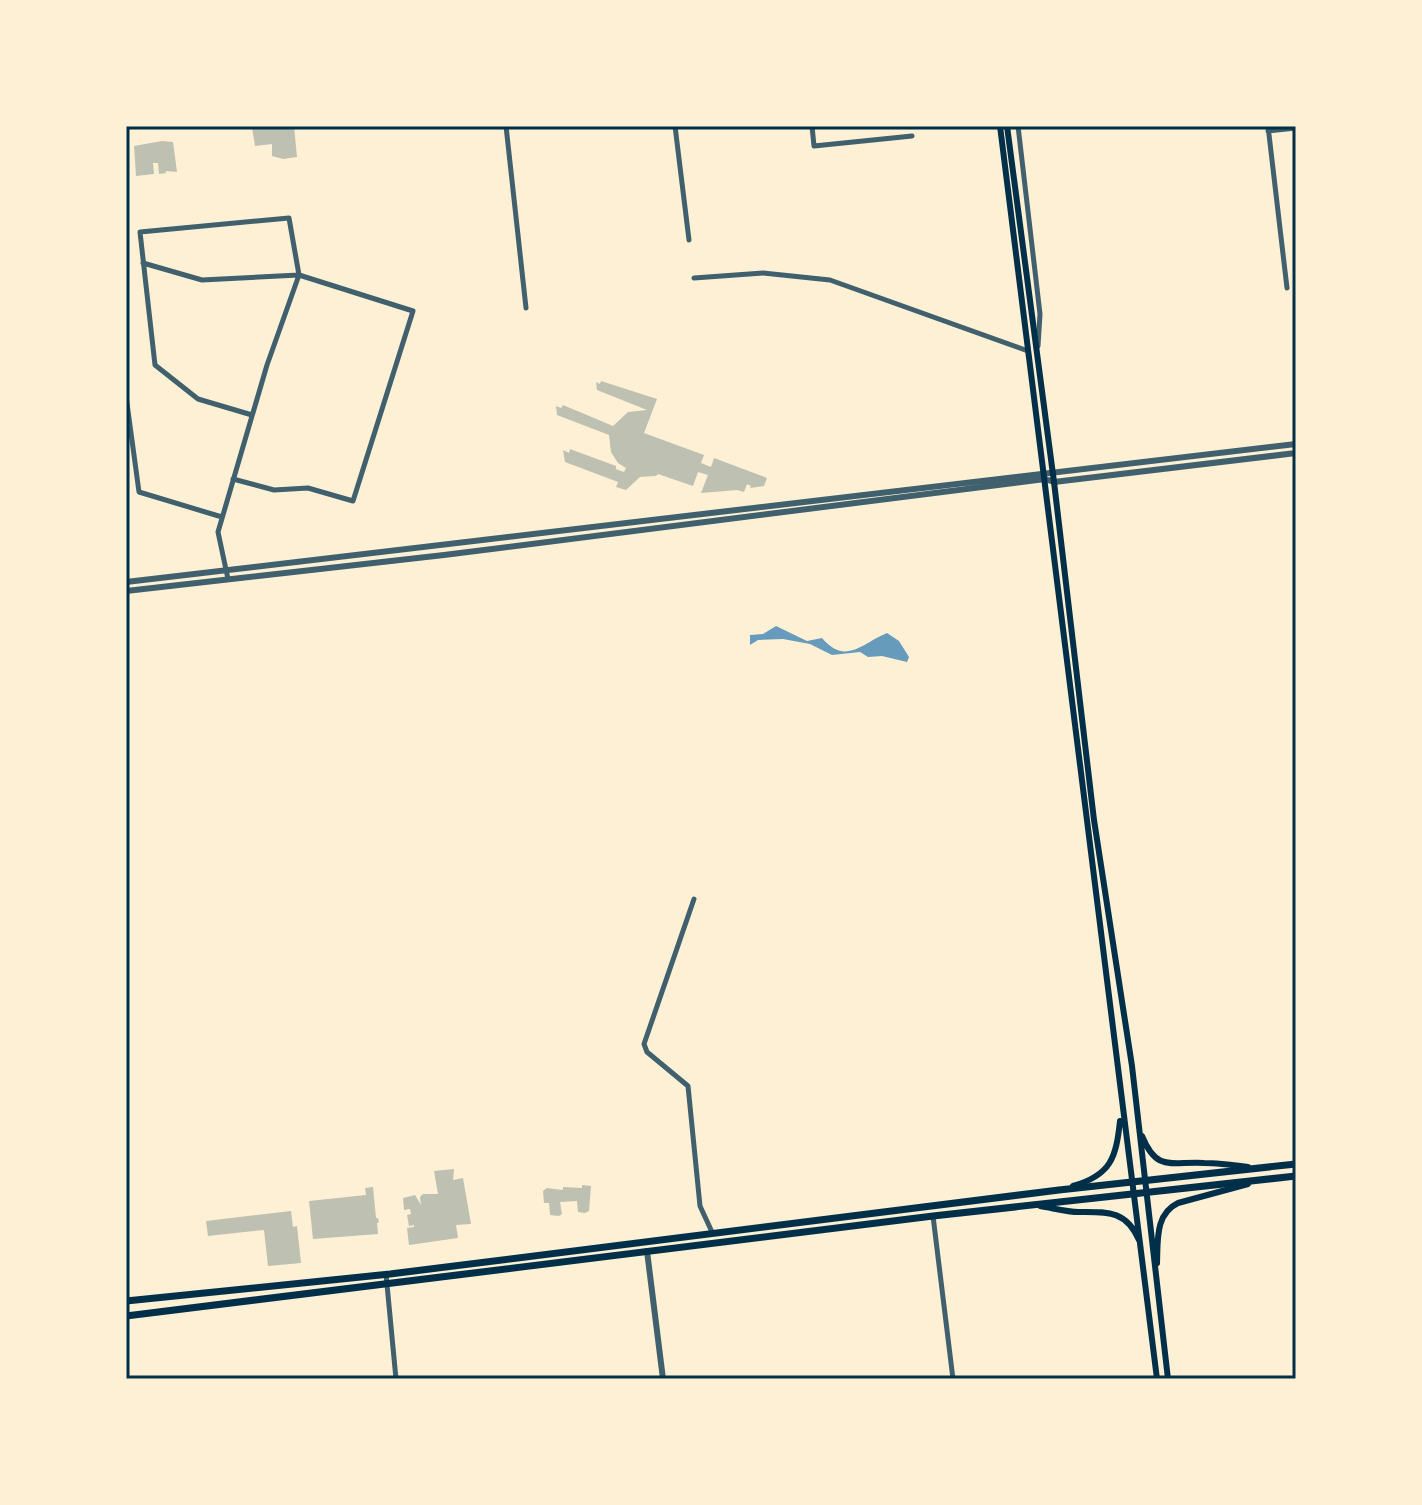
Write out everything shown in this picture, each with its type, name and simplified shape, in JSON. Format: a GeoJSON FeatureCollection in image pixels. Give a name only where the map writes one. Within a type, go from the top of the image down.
{"type":"FeatureCollection","features":[{"type":"Feature","properties":{"kind":"main road"},"geometry":{"type":"LineString","coordinates":[[1000,126],[1157,1379]]}},
{"type":"Feature","properties":{"kind":"main road"},"geometry":{"type":"LineString","coordinates":[[1007,126],[1094,820],[1132,1066],[1168,1379]]}},
{"type":"Feature","properties":{"kind":"main road"},"geometry":{"type":"LineString","coordinates":[[1059,1190],[1094,1179],[1110,1164],[1117,1148],[1122,1109]]}},
{"type":"Feature","properties":{"kind":"main road"},"geometry":{"type":"LineString","coordinates":[[1138,1125],[1148,1149],[1164,1164],[1206,1163],[1259,1168]]}},
{"type":"Feature","properties":{"kind":"main road"},"geometry":{"type":"LineString","coordinates":[[126,1316],[712,1232],[1296,1164]]}},
{"type":"Feature","properties":{"kind":"main road"},"geometry":{"type":"LineString","coordinates":[[126,1301],[647,1251],[1296,1176]]}},
{"type":"Feature","properties":{"kind":"main road"},"geometry":{"type":"LineString","coordinates":[[1156,1282],[1159,1230],[1167,1209],[1178,1203],[1261,1180]]}},
{"type":"Feature","properties":{"kind":"main road"},"geometry":{"type":"LineString","coordinates":[[1040,1206],[1111,1212],[1133,1229],[1141,1247]]}},
{"type":"Feature","properties":{"kind":"street"},"geometry":{"type":"LineString","coordinates":[[506,126],[526,308]]}},
{"type":"Feature","properties":{"kind":"street"},"geometry":{"type":"LineString","coordinates":[[675,126],[689,240]]}},
{"type":"Feature","properties":{"kind":"street"},"geometry":{"type":"LineString","coordinates":[[812,126],[814,146],[912,136]]}},
{"type":"Feature","properties":{"kind":"street"},"geometry":{"type":"LineString","coordinates":[[1018,126],[1040,314],[1037,351]]}},
{"type":"Feature","properties":{"kind":"street"},"geometry":{"type":"LineString","coordinates":[[1287,288],[1268,128],[1296,128]]}},
{"type":"Feature","properties":{"kind":"street"},"geometry":{"type":"LineString","coordinates":[[227,575],[218,532],[252,415],[299,275],[289,218],[140,232],[155,365],[198,399],[252,415]]}},
{"type":"Feature","properties":{"kind":"street"},"geometry":{"type":"LineString","coordinates":[[143,263],[202,280],[299,275],[413,311],[353,501],[308,488],[274,490],[233,479]]}},
{"type":"Feature","properties":{"kind":"street"},"geometry":{"type":"LineString","coordinates":[[694,278],[763,273],[830,280],[1028,351]]}},
{"type":"Feature","properties":{"kind":"street"},"geometry":{"type":"LineString","coordinates":[[126,396],[139,492],[222,517]]}},
{"type":"Feature","properties":{"kind":"street"},"geometry":{"type":"LineString","coordinates":[[126,591],[227,575],[1296,444]]}},
{"type":"Feature","properties":{"kind":"street"},"geometry":{"type":"LineString","coordinates":[[1044,476],[1054,482],[1296,453]]}},
{"type":"Feature","properties":{"kind":"street"},"geometry":{"type":"LineString","coordinates":[[126,582],[227,575]]}},
{"type":"Feature","properties":{"kind":"street"},"geometry":{"type":"LineString","coordinates":[[694,899],[644,1044],[647,1052],[688,1086],[700,1206],[712,1232]]}},
{"type":"Feature","properties":{"kind":"street"},"geometry":{"type":"LineString","coordinates":[[933,1216],[953,1379]]}},
{"type":"Feature","properties":{"kind":"street"},"geometry":{"type":"LineString","coordinates":[[647,1251],[663,1379]]}},
{"type":"Feature","properties":{"kind":"street"},"geometry":{"type":"LineString","coordinates":[[386,1278],[396,1379]]}},
{"type":"Feature","properties":{"kind":"water"},"geometry":{"type":"Polygon","coordinates":[[[776,626],[807,641],[822,638],[831,646],[847,651],[887,633],[899,641],[909,657],[907,662],[882,656],[868,657],[860,652],[832,655],[810,644],[783,639],[758,640],[750,645],[750,635],[763,634],[776,626]]]}},
{"type":"Feature","properties":{"kind":"building"},"geometry":{"type":"Polygon","coordinates":[[[294,126],[297,157],[283,159],[272,156],[272,144],[255,146],[252,127],[294,126]]]}},
{"type":"Feature","properties":{"kind":"building"},"geometry":{"type":"Polygon","coordinates":[[[173,142],[177,172],[159,174],[158,163],[153,163],[154,174],[136,176],[134,146],[173,142]]]}},
{"type":"Feature","properties":{"kind":"building"},"geometry":{"type":"Polygon","coordinates":[[[601,381],[657,399],[644,433],[704,455],[701,463],[711,467],[714,458],[767,478],[764,486],[750,488],[747,484],[744,492],[701,493],[708,475],[698,472],[693,486],[658,474],[640,477],[626,490],[616,487],[618,482],[565,462],[563,450],[569,453],[570,449],[624,472],[626,468],[618,463],[611,452],[609,435],[557,415],[556,406],[561,408],[563,405],[613,426],[628,412],[647,410],[597,390],[596,382],[600,384],[601,381]]]}},
{"type":"Feature","properties":{"kind":"building"},"geometry":{"type":"Polygon","coordinates":[[[454,1169],[453,1180],[463,1178],[471,1224],[456,1225],[458,1238],[409,1245],[407,1228],[414,1225],[409,1226],[407,1215],[411,1214],[410,1209],[404,1210],[403,1198],[415,1195],[421,1205],[420,1197],[423,1194],[438,1194],[434,1171],[454,1169]]]}},
{"type":"Feature","properties":{"kind":"building"},"geometry":{"type":"Polygon","coordinates":[[[582,1185],[591,1186],[589,1211],[578,1212],[577,1201],[560,1202],[562,1214],[550,1215],[543,1191],[547,1188],[582,1188],[582,1185]]]}},
{"type":"Feature","properties":{"kind":"building"},"geometry":{"type":"Polygon","coordinates":[[[373,1187],[378,1234],[313,1239],[309,1201],[366,1195],[365,1188],[373,1187]]]}},
{"type":"Feature","properties":{"kind":"building"},"geometry":{"type":"Polygon","coordinates":[[[291,1211],[293,1227],[297,1226],[301,1263],[268,1266],[264,1230],[208,1236],[206,1221],[291,1211]]]}}]}
